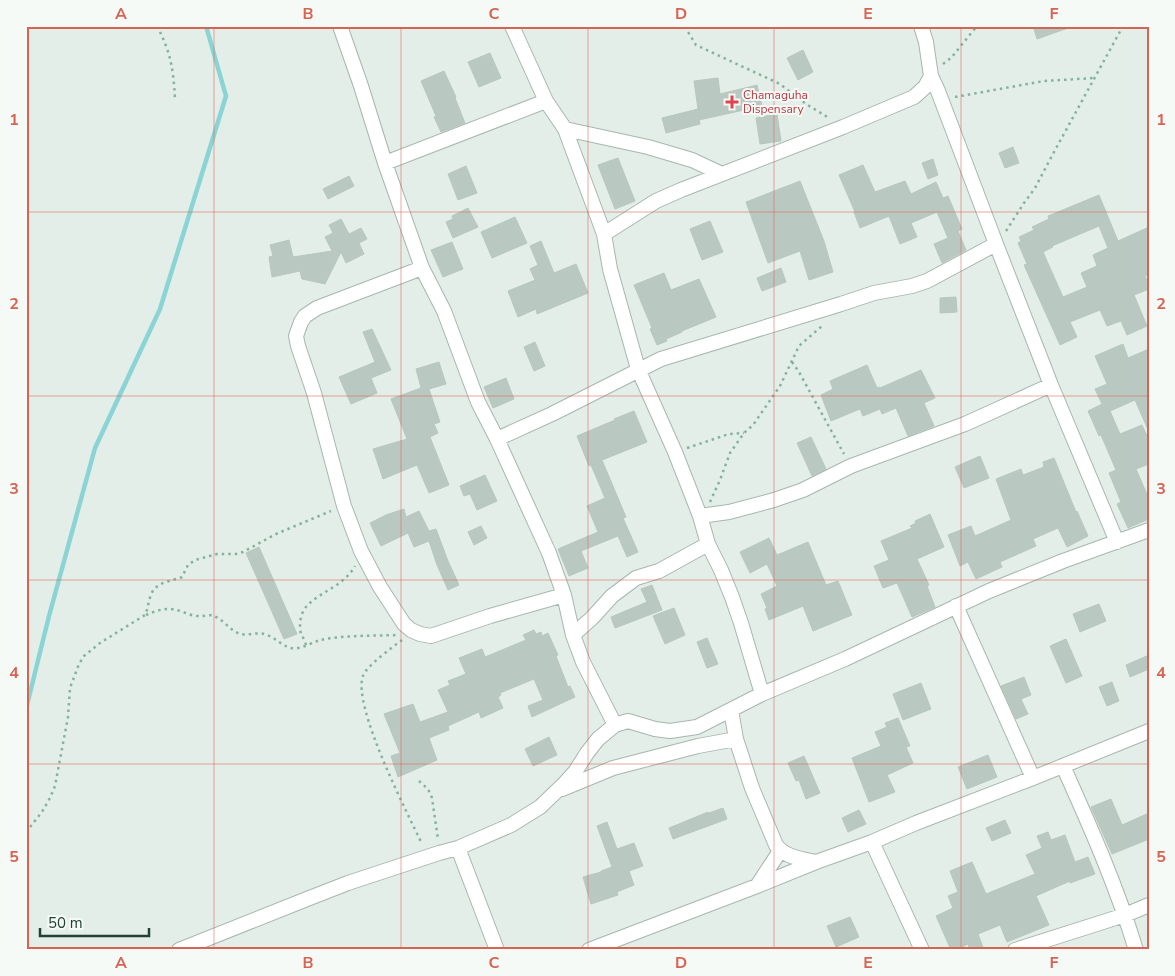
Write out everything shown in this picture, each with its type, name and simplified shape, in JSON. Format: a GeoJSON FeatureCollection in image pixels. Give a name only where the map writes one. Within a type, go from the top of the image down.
{"type":"FeatureCollection","features":[{"type":"Feature","properties":{"kind":"street"},"geometry":{"type":"LineString","coordinates":[[340,26],[422,268],[444,311],[478,402],[549,553],[564,595],[573,635],[583,662],[615,725]]}},
{"type":"Feature","properties":{"kind":"street"},"geometry":{"type":"LineString","coordinates":[[512,26],[546,101],[565,129],[604,234],[610,270],[638,370],[675,452],[700,516],[708,544],[721,570],[741,622],[762,694]]}},
{"type":"Feature","properties":{"kind":"street"},"geometry":{"type":"LineString","coordinates":[[922,26],[931,76],[1051,385],[1117,542]]}},
{"type":"Feature","properties":{"kind":"street"},"geometry":{"type":"LineString","coordinates":[[604,234],[656,201],[680,190],[914,97],[925,87],[931,76]]}},
{"type":"Feature","properties":{"kind":"street"},"geometry":{"type":"LineString","coordinates":[[385,163],[546,101]]}},
{"type":"Feature","properties":{"kind":"street"},"geometry":{"type":"LineString","coordinates":[[565,129],[648,147],[692,160],[722,174]]}},
{"type":"Feature","properties":{"kind":"street"},"geometry":{"type":"LineString","coordinates":[[497,440],[661,359],[874,293],[912,286],[927,281],[996,244]]}},
{"type":"Feature","properties":{"kind":"street"},"geometry":{"type":"LineString","coordinates":[[422,268],[317,308],[305,316],[296,336],[314,393],[344,506],[361,551],[380,587],[404,624],[414,634],[432,636],[490,616],[564,595]]}},
{"type":"Feature","properties":{"kind":"street"},"geometry":{"type":"LineString","coordinates":[[700,516],[729,512],[803,490],[851,466],[965,424],[1051,385]]}},
{"type":"Feature","properties":{"kind":"street"},"geometry":{"type":"LineString","coordinates":[[179,950],[315,896],[458,848],[511,826],[540,807],[557,791],[575,772],[587,752],[598,739],[615,725],[628,720],[655,729],[670,731],[697,727],[762,694],[846,659],[989,591],[1062,561],[1149,530]]}},
{"type":"Feature","properties":{"kind":"street"},"geometry":{"type":"LineString","coordinates":[[573,635],[612,596],[636,578],[659,571],[708,544]]}},
{"type":"Feature","properties":{"kind":"street"},"geometry":{"type":"LineString","coordinates":[[956,606],[1033,778]]}},
{"type":"Feature","properties":{"kind":"street"},"geometry":{"type":"LineString","coordinates":[[731,710],[736,739],[752,788],[780,851],[794,857],[816,862]]}},
{"type":"Feature","properties":{"kind":"street"},"geometry":{"type":"LineString","coordinates":[[588,950],[872,842],[1149,731]]}},
{"type":"Feature","properties":{"kind":"street"},"geometry":{"type":"LineString","coordinates":[[557,791],[613,768],[698,746],[736,739]]}},
{"type":"Feature","properties":{"kind":"street"},"geometry":{"type":"LineString","coordinates":[[1063,766],[1125,915],[1136,950]]}},
{"type":"Feature","properties":{"kind":"street"},"geometry":{"type":"LineString","coordinates":[[872,842],[922,950]]}},
{"type":"Feature","properties":{"kind":"street"},"geometry":{"type":"LineString","coordinates":[[458,848],[497,950]]}},
{"type":"Feature","properties":{"kind":"street"},"geometry":{"type":"LineString","coordinates":[[758,886],[780,851]]}},
{"type":"Feature","properties":{"kind":"street"},"geometry":{"type":"LineString","coordinates":[[1015,950],[1125,915],[1149,905]]}},
{"type":"Feature","properties":{"kind":"path"},"geometry":{"type":"LineString","coordinates":[[157,26],[165,41],[171,60],[175,98]]}},
{"type":"Feature","properties":{"kind":"path"},"geometry":{"type":"LineString","coordinates":[[686,26],[696,45],[780,84],[806,104],[842,127]]}},
{"type":"Feature","properties":{"kind":"path"},"geometry":{"type":"LineString","coordinates":[[931,76],[951,58],[977,26]]}},
{"type":"Feature","properties":{"kind":"path"},"geometry":{"type":"LineString","coordinates":[[996,244],[1035,188],[1123,26]]}},
{"type":"Feature","properties":{"kind":"path"},"geometry":{"type":"LineString","coordinates":[[941,100],[1044,81],[1094,78]]}},
{"type":"Feature","properties":{"kind":"path"},"geometry":{"type":"LineString","coordinates":[[700,516],[709,503],[720,480],[730,453],[744,433],[750,429],[780,386],[799,346],[825,323]]}},
{"type":"Feature","properties":{"kind":"path"},"geometry":{"type":"LineString","coordinates":[[792,362],[851,466]]}},
{"type":"Feature","properties":{"kind":"path"},"geometry":{"type":"LineString","coordinates":[[675,452],[729,434],[744,433]]}},
{"type":"Feature","properties":{"kind":"path"},"geometry":{"type":"LineString","coordinates":[[145,615],[150,595],[154,590],[167,581],[182,576],[192,562],[217,554],[236,554],[242,552],[276,534],[344,506]]}},
{"type":"Feature","properties":{"kind":"path"},"geometry":{"type":"LineString","coordinates":[[306,645],[301,632],[300,620],[302,613],[307,606],[342,582],[350,574],[361,551]]}},
{"type":"Feature","properties":{"kind":"path"},"geometry":{"type":"LineString","coordinates":[[26,832],[42,812],[55,786],[68,717],[70,688],[79,664],[92,649],[145,615],[169,609],[190,615],[211,614],[234,631],[241,634],[262,633],[271,636],[289,648],[298,648],[320,640],[346,637],[414,634]]}},
{"type":"Feature","properties":{"kind":"path"},"geometry":{"type":"LineString","coordinates":[[414,634],[372,664],[363,674],[361,689],[374,737],[433,855]]}},
{"type":"Feature","properties":{"kind":"path"},"geometry":{"type":"LineString","coordinates":[[419,781],[428,789],[432,798],[437,831],[433,855]]}},
{"type":"Feature","properties":{"kind":"building"},"geometry":{"type":"Polygon","coordinates":[[[1033,26],[1067,26],[1068,28],[1037,39],[1033,26]]]}},
{"type":"Feature","properties":{"kind":"building"},"geometry":{"type":"Polygon","coordinates":[[[803,50],[813,72],[798,80],[787,58],[803,50]]]}},
{"type":"Feature","properties":{"kind":"building"},"geometry":{"type":"Polygon","coordinates":[[[490,53],[501,78],[479,87],[468,62],[490,53]]]}},
{"type":"Feature","properties":{"kind":"building"},"geometry":{"type":"Polygon","coordinates":[[[444,71],[465,123],[441,132],[421,81],[444,71]]]}},
{"type":"Feature","properties":{"kind":"building"},"geometry":{"type":"Polygon","coordinates":[[[718,78],[720,94],[757,85],[762,106],[699,120],[700,124],[666,133],[662,118],[698,109],[694,81],[718,78]]]}},
{"type":"Feature","properties":{"kind":"building"},"geometry":{"type":"Polygon","coordinates":[[[777,114],[781,141],[760,144],[756,118],[777,114]]]}},
{"type":"Feature","properties":{"kind":"building"},"geometry":{"type":"Polygon","coordinates":[[[1013,147],[1019,163],[1005,168],[999,153],[1013,147]]]}},
{"type":"Feature","properties":{"kind":"building"},"geometry":{"type":"Polygon","coordinates":[[[618,158],[635,201],[615,209],[598,165],[618,158]]]}},
{"type":"Feature","properties":{"kind":"building"},"geometry":{"type":"Polygon","coordinates":[[[933,159],[938,175],[928,179],[922,163],[933,159]]]}},
{"type":"Feature","properties":{"kind":"building"},"geometry":{"type":"Polygon","coordinates":[[[863,165],[875,192],[905,181],[911,194],[936,182],[943,198],[948,196],[962,229],[958,231],[966,250],[942,263],[934,244],[948,238],[937,212],[911,223],[917,237],[900,244],[889,216],[860,228],[839,175],[863,165]]]}},
{"type":"Feature","properties":{"kind":"building"},"geometry":{"type":"Polygon","coordinates":[[[466,166],[477,193],[458,200],[448,174],[466,166]]]}},
{"type":"Feature","properties":{"kind":"building"},"geometry":{"type":"Polygon","coordinates":[[[349,176],[354,186],[328,199],[323,189],[349,176]]]}},
{"type":"Feature","properties":{"kind":"building"},"geometry":{"type":"Polygon","coordinates":[[[800,181],[824,241],[833,272],[809,280],[800,251],[768,263],[746,202],[800,181]]]}},
{"type":"Feature","properties":{"kind":"building"},"geometry":{"type":"Polygon","coordinates":[[[1099,195],[1118,241],[1149,227],[1149,274],[1145,276],[1149,289],[1134,295],[1147,326],[1127,335],[1121,321],[1107,326],[1100,310],[1070,322],[1077,337],[1060,345],[1024,265],[1027,264],[1018,243],[1021,241],[1019,237],[1034,230],[1032,227],[1049,219],[1048,216],[1099,195]],[[1099,226],[1052,246],[1043,252],[1063,297],[1087,287],[1081,273],[1097,266],[1093,255],[1108,248],[1099,226]]]}},
{"type":"Feature","properties":{"kind":"building"},"geometry":{"type":"Polygon","coordinates":[[[468,208],[478,227],[453,238],[446,222],[453,219],[452,216],[468,208]]]}},
{"type":"Feature","properties":{"kind":"building"},"geometry":{"type":"Polygon","coordinates":[[[515,217],[527,243],[492,258],[481,232],[515,217]]]}},
{"type":"Feature","properties":{"kind":"building"},"geometry":{"type":"Polygon","coordinates":[[[341,219],[349,234],[361,228],[367,239],[359,243],[364,254],[346,263],[341,252],[325,284],[302,279],[300,271],[272,277],[269,257],[273,256],[270,245],[289,240],[293,257],[332,251],[325,237],[333,233],[329,225],[341,219]]]}},
{"type":"Feature","properties":{"kind":"building"},"geometry":{"type":"Polygon","coordinates":[[[710,221],[723,252],[702,260],[690,229],[710,221]]]}},
{"type":"Feature","properties":{"kind":"building"},"geometry":{"type":"Polygon","coordinates":[[[541,241],[554,273],[576,264],[588,293],[537,314],[536,309],[518,317],[508,291],[535,280],[530,269],[538,265],[530,246],[541,241]]]}},
{"type":"Feature","properties":{"kind":"building"},"geometry":{"type":"Polygon","coordinates":[[[452,242],[463,269],[443,277],[431,250],[452,242]]]}},
{"type":"Feature","properties":{"kind":"building"},"geometry":{"type":"Polygon","coordinates":[[[781,268],[786,282],[762,291],[757,278],[781,268]]]}},
{"type":"Feature","properties":{"kind":"building"},"geometry":{"type":"Polygon","coordinates":[[[664,273],[671,290],[699,279],[716,317],[682,331],[657,345],[634,285],[664,273]]]}},
{"type":"Feature","properties":{"kind":"building"},"geometry":{"type":"Polygon","coordinates":[[[956,297],[957,312],[940,313],[940,298],[956,297]]]}},
{"type":"Feature","properties":{"kind":"building"},"geometry":{"type":"Polygon","coordinates":[[[372,329],[391,370],[371,378],[377,393],[351,404],[339,377],[375,362],[363,332],[372,329]]]}},
{"type":"Feature","properties":{"kind":"building"},"geometry":{"type":"Polygon","coordinates":[[[535,342],[545,366],[534,371],[524,347],[535,342]]]}},
{"type":"Feature","properties":{"kind":"building"},"geometry":{"type":"Polygon","coordinates":[[[1123,344],[1128,358],[1149,349],[1149,432],[1135,400],[1110,411],[1120,434],[1142,425],[1149,440],[1149,464],[1136,469],[1149,499],[1149,519],[1128,528],[1117,504],[1121,502],[1109,473],[1116,470],[1088,411],[1102,404],[1095,389],[1107,384],[1095,356],[1123,344]]]}},
{"type":"Feature","properties":{"kind":"building"},"geometry":{"type":"Polygon","coordinates":[[[439,362],[446,384],[429,389],[440,422],[434,424],[438,433],[430,437],[449,485],[429,493],[417,465],[383,479],[373,449],[407,439],[391,399],[421,388],[416,369],[439,362]]]}},
{"type":"Feature","properties":{"kind":"building"},"geometry":{"type":"Polygon","coordinates":[[[867,365],[877,388],[921,370],[935,398],[924,403],[934,426],[908,436],[896,408],[882,414],[880,409],[863,416],[860,409],[831,421],[821,395],[833,389],[830,381],[867,365]]]}},
{"type":"Feature","properties":{"kind":"building"},"geometry":{"type":"Polygon","coordinates":[[[506,378],[514,399],[493,408],[484,387],[506,378]]]}},
{"type":"Feature","properties":{"kind":"building"},"geometry":{"type":"Polygon","coordinates":[[[634,411],[647,442],[602,460],[626,517],[623,518],[638,552],[627,557],[618,536],[581,551],[588,568],[569,576],[558,549],[598,532],[587,506],[605,498],[577,436],[634,411]]]}},
{"type":"Feature","properties":{"kind":"building"},"geometry":{"type":"Polygon","coordinates":[[[811,437],[826,469],[812,476],[797,443],[811,437]]]}},
{"type":"Feature","properties":{"kind":"building"},"geometry":{"type":"Polygon","coordinates":[[[980,456],[989,478],[964,488],[955,467],[980,456]]]}},
{"type":"Feature","properties":{"kind":"building"},"geometry":{"type":"Polygon","coordinates":[[[1054,458],[1088,536],[1067,547],[1058,528],[1033,539],[1036,546],[1000,562],[1002,567],[976,579],[968,562],[960,566],[948,535],[971,526],[975,536],[1011,520],[996,479],[1021,469],[1023,475],[1044,467],[1043,462],[1054,458]]]}},
{"type":"Feature","properties":{"kind":"building"},"geometry":{"type":"Polygon","coordinates":[[[485,475],[497,501],[477,510],[470,494],[464,496],[460,486],[485,475]]]}},
{"type":"Feature","properties":{"kind":"building"},"geometry":{"type":"Polygon","coordinates":[[[404,509],[406,517],[419,511],[429,531],[436,529],[459,585],[448,590],[429,541],[414,547],[408,533],[381,546],[370,523],[404,509]]]}},
{"type":"Feature","properties":{"kind":"building"},"geometry":{"type":"Polygon","coordinates":[[[930,514],[944,547],[917,559],[929,585],[927,586],[935,607],[912,617],[897,583],[883,588],[874,566],[889,560],[881,541],[912,528],[910,526],[916,523],[915,521],[930,514]]]}},
{"type":"Feature","properties":{"kind":"building"},"geometry":{"type":"Polygon","coordinates":[[[481,526],[487,538],[474,545],[468,532],[481,526]]]}},
{"type":"Feature","properties":{"kind":"building"},"geometry":{"type":"Polygon","coordinates":[[[769,538],[777,555],[808,542],[826,585],[838,581],[852,615],[813,631],[803,606],[769,620],[765,609],[767,608],[761,594],[777,586],[767,564],[750,573],[740,552],[769,538]]]}},
{"type":"Feature","properties":{"kind":"building"},"geometry":{"type":"Polygon","coordinates":[[[259,547],[297,634],[284,639],[246,553],[259,547]]]}},
{"type":"Feature","properties":{"kind":"building"},"geometry":{"type":"Polygon","coordinates":[[[652,585],[662,610],[615,628],[611,617],[647,602],[641,589],[652,585]]]}},
{"type":"Feature","properties":{"kind":"building"},"geometry":{"type":"Polygon","coordinates":[[[1099,604],[1106,621],[1080,632],[1073,614],[1099,604]]]}},
{"type":"Feature","properties":{"kind":"building"},"geometry":{"type":"Polygon","coordinates":[[[674,608],[685,635],[665,644],[653,616],[674,608]]]}},
{"type":"Feature","properties":{"kind":"building"},"geometry":{"type":"Polygon","coordinates":[[[534,630],[536,634],[541,632],[542,636],[548,633],[558,655],[556,656],[568,687],[570,686],[575,697],[532,717],[528,706],[543,700],[534,679],[500,693],[501,695],[498,697],[503,708],[481,718],[479,712],[448,726],[449,730],[429,738],[437,760],[398,777],[391,756],[400,753],[384,714],[413,704],[420,722],[448,712],[438,690],[450,685],[448,681],[466,674],[459,658],[482,649],[485,657],[526,640],[523,635],[534,630]]]}},
{"type":"Feature","properties":{"kind":"building"},"geometry":{"type":"Polygon","coordinates":[[[707,638],[718,664],[707,668],[697,642],[707,638]]]}},
{"type":"Feature","properties":{"kind":"building"},"geometry":{"type":"Polygon","coordinates":[[[1066,639],[1082,676],[1066,683],[1050,646],[1066,639]]]}},
{"type":"Feature","properties":{"kind":"building"},"geometry":{"type":"Polygon","coordinates":[[[1149,655],[1149,669],[1130,677],[1126,665],[1149,655]]]}},
{"type":"Feature","properties":{"kind":"building"},"geometry":{"type":"Polygon","coordinates":[[[1024,677],[1031,695],[1021,699],[1028,714],[1016,719],[1001,686],[1024,677]]]}},
{"type":"Feature","properties":{"kind":"building"},"geometry":{"type":"Polygon","coordinates":[[[1112,682],[1119,701],[1107,706],[1099,687],[1112,682]]]}},
{"type":"Feature","properties":{"kind":"building"},"geometry":{"type":"Polygon","coordinates":[[[921,683],[931,709],[903,720],[893,694],[921,683]]]}},
{"type":"Feature","properties":{"kind":"building"},"geometry":{"type":"Polygon","coordinates":[[[898,718],[910,746],[906,747],[913,763],[887,775],[895,792],[869,802],[852,758],[881,746],[875,732],[887,727],[885,723],[898,718]]]}},
{"type":"Feature","properties":{"kind":"building"},"geometry":{"type":"Polygon","coordinates":[[[549,737],[557,755],[533,766],[525,749],[549,737]]]}},
{"type":"Feature","properties":{"kind":"building"},"geometry":{"type":"Polygon","coordinates":[[[988,755],[997,777],[967,789],[958,767],[988,755]]]}},
{"type":"Feature","properties":{"kind":"building"},"geometry":{"type":"Polygon","coordinates":[[[804,756],[820,793],[806,799],[799,780],[796,781],[788,763],[804,756]]]}},
{"type":"Feature","properties":{"kind":"building"},"geometry":{"type":"Polygon","coordinates":[[[1111,799],[1122,825],[1149,813],[1149,839],[1112,854],[1091,807],[1111,799]]]}},
{"type":"Feature","properties":{"kind":"building"},"geometry":{"type":"Polygon","coordinates":[[[723,808],[727,819],[673,839],[669,828],[723,808]]]}},
{"type":"Feature","properties":{"kind":"building"},"geometry":{"type":"Polygon","coordinates":[[[859,810],[866,824],[848,832],[842,818],[859,810]]]}},
{"type":"Feature","properties":{"kind":"building"},"geometry":{"type":"Polygon","coordinates":[[[1005,820],[1011,833],[992,841],[986,828],[1005,820]]]}},
{"type":"Feature","properties":{"kind":"building"},"geometry":{"type":"Polygon","coordinates":[[[607,822],[617,849],[634,843],[643,866],[629,871],[634,885],[617,892],[618,895],[591,904],[583,877],[612,867],[597,826],[607,822]]]}},
{"type":"Feature","properties":{"kind":"building"},"geometry":{"type":"Polygon","coordinates":[[[1048,832],[1051,840],[1065,835],[1075,862],[1088,857],[1095,874],[1070,883],[1070,881],[1036,896],[1049,925],[1007,942],[1000,925],[978,934],[984,950],[970,950],[968,944],[957,950],[951,950],[936,916],[953,908],[948,896],[958,892],[950,871],[972,862],[986,894],[1035,874],[1026,855],[1042,848],[1037,836],[1048,832]]]}},
{"type":"Feature","properties":{"kind":"building"},"geometry":{"type":"Polygon","coordinates":[[[850,917],[859,937],[836,947],[827,926],[850,917]]]}},
{"type":"Feature","properties":{"kind":"waterway"},"geometry":{"type":"LineString","coordinates":[[26,709],[49,616],[95,448],[160,309],[226,96],[206,26]]}},
{"type":"Feature","properties":{"kind":"place","name":"Chamaguha Dispensary"},"geometry":{"type":"Point","coordinates":[732,102]}}]}
